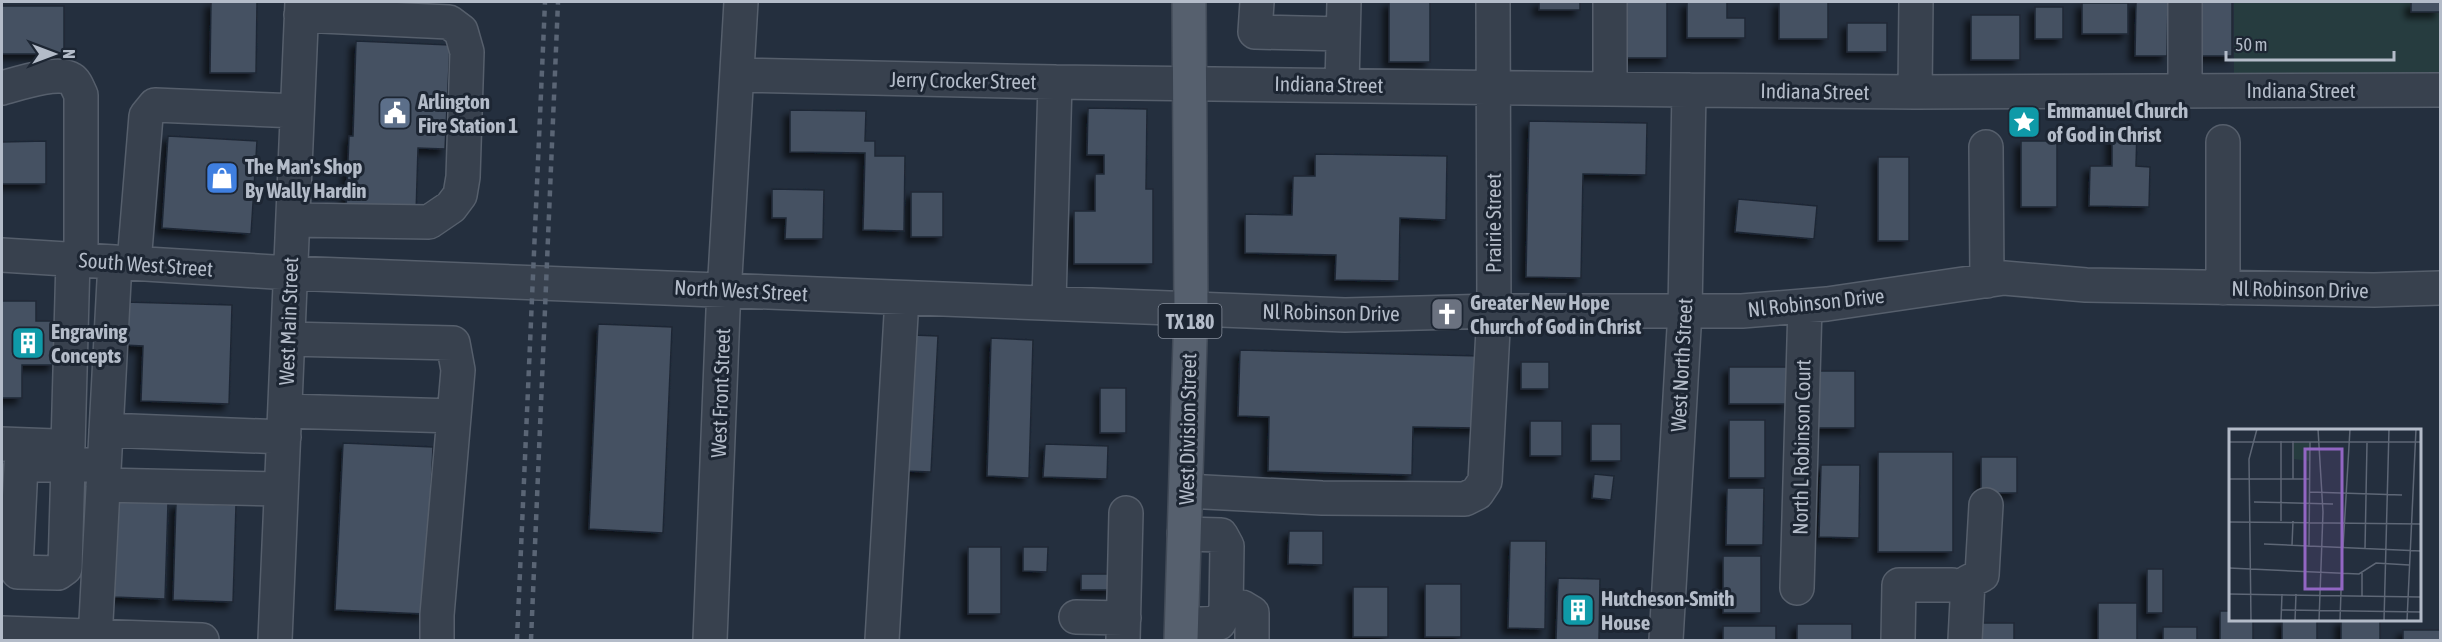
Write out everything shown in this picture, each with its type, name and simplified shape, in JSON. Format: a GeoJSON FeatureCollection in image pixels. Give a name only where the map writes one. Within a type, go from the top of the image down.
{"type":"FeatureCollection","features":[{"type":"Feature","properties":{"kind":"main road","name":"West Division Street"},"geometry":{"type":"LineString","coordinates":[[1182,633],[1191,308],[1189,2]]}},
{"type":"Feature","properties":{"kind":"street","name":"West Front Street"},"geometry":{"type":"LineString","coordinates":[[710,640],[724,289],[741,2]]}},
{"type":"Feature","properties":{"kind":"street"},"geometry":{"type":"LineString","coordinates":[[1342,84],[1344,2]]}},
{"type":"Feature","properties":{"kind":"street","name":"Prairie Street"},"geometry":{"type":"LineString","coordinates":[[1186,491],[1322,498],[1465,499],[1477,493],[1485,481],[1494,311],[1493,2]]}},
{"type":"Feature","properties":{"kind":"street"},"geometry":{"type":"LineString","coordinates":[[1610,2],[1610,88]]}},
{"type":"Feature","properties":{"kind":"street"},"geometry":{"type":"LineString","coordinates":[[1915,92],[1916,2]]}},
{"type":"Feature","properties":{"kind":"street"},"geometry":{"type":"LineString","coordinates":[[2185,2],[2185,91]]}},
{"type":"Feature","properties":{"kind":"street"},"geometry":{"type":"LineString","coordinates":[[292,220],[429,222],[451,207],[460,195],[464,157],[467,52],[461,31],[449,22],[301,8]]}},
{"type":"Feature","properties":{"kind":"street","name":"West Main Street"},"geometry":{"type":"LineString","coordinates":[[275,640],[301,8]]}},
{"type":"Feature","properties":{"kind":"street"},"geometry":{"type":"LineString","coordinates":[[1254,83],[1256,17],[1342,34]]}},
{"type":"Feature","properties":{"kind":"street","name":"Jerry Crocker Street"},"geometry":{"type":"LineString","coordinates":[[737,75],[1055,82],[1189,82]]}},
{"type":"Feature","properties":{"kind":"street"},"geometry":{"type":"LineString","coordinates":[[2,87],[54,76],[66,76],[74,81],[81,95],[77,259],[68,455]]}},
{"type":"Feature","properties":{"kind":"street"},"geometry":{"type":"LineString","coordinates":[[1049,302],[1055,82]]}},
{"type":"Feature","properties":{"kind":"street","name":"Indiana Street"},"geometry":{"type":"LineString","coordinates":[[1189,82],[1915,92],[2440,90]]}},
{"type":"Feature","properties":{"kind":"street","name":"West North Street"},"geometry":{"type":"LineString","coordinates":[[1666,640],[1685,311],[1689,90]]}},
{"type":"Feature","properties":{"kind":"street"},"geometry":{"type":"LineString","coordinates":[[95,639],[105,457],[125,262],[146,116],[155,105],[297,111]]}},
{"type":"Feature","properties":{"kind":"street"},"geometry":{"type":"LineString","coordinates":[[2223,142],[2223,288]]}},
{"type":"Feature","properties":{"kind":"street"},"geometry":{"type":"LineString","coordinates":[[1986,147],[1987,281]]}},
{"type":"Feature","properties":{"kind":"street","name":"South West Street"},"geometry":{"type":"LineString","coordinates":[[2,255],[290,273]]}},
{"type":"Feature","properties":{"kind":"street","name":"North West Street"},"geometry":{"type":"LineString","coordinates":[[290,273],[1191,308]]}},
{"type":"Feature","properties":{"kind":"street","name":"Nl Robinson Drive"},"geometry":{"type":"LineString","coordinates":[[1191,308],[1345,315],[1494,311],[1742,311],[1805,306],[2004,278],[2062,285],[2374,290],[2440,288]]}},
{"type":"Feature","properties":{"kind":"street"},"geometry":{"type":"LineString","coordinates":[[882,640],[902,298]]}},
{"type":"Feature","properties":{"kind":"street","name":"North L Robinson Court"},"geometry":{"type":"LineString","coordinates":[[1797,588],[1805,306]]}},
{"type":"Feature","properties":{"kind":"street"},"geometry":{"type":"LineString","coordinates":[[288,339],[453,343],[458,370],[436,615],[437,640]]}},
{"type":"Feature","properties":{"kind":"street"},"geometry":{"type":"LineString","coordinates":[[105,457],[284,424],[454,416]]}},
{"type":"Feature","properties":{"kind":"street"},"geometry":{"type":"LineString","coordinates":[[2,444],[68,455],[105,457],[281,489]]}},
{"type":"Feature","properties":{"kind":"street"},"geometry":{"type":"LineString","coordinates":[[1965,640],[1968,582],[1983,575],[1986,505]]}},
{"type":"Feature","properties":{"kind":"street"},"geometry":{"type":"LineString","coordinates":[[1076,617],[1123,629],[1126,513]]}},
{"type":"Feature","properties":{"kind":"street"},"geometry":{"type":"LineString","coordinates":[[1182,633],[1219,623],[1226,610],[1227,546],[1221,535],[1184,534]]}},
{"type":"Feature","properties":{"kind":"street"},"geometry":{"type":"LineString","coordinates":[[1898,640],[1899,585],[1952,585]]}},
{"type":"Feature","properties":{"kind":"street"},"geometry":{"type":"LineString","coordinates":[[1226,610],[1242,607],[1252,613],[1252,640]]}},
{"type":"Feature","properties":{"kind":"street"},"geometry":{"type":"LineString","coordinates":[[2,633],[95,639],[202,640]]}},
{"type":"Feature","properties":{"kind":"green space"},"geometry":{"type":"Polygon","coordinates":[[[2234,2],[2440,2],[2440,79],[2234,78],[2234,2]]]}},
{"type":"Feature","properties":{"kind":"building"},"geometry":{"type":"Polygon","coordinates":[[[211,2],[257,2],[256,73],[210,73],[211,2]]]}},
{"type":"Feature","properties":{"kind":"building"},"geometry":{"type":"Polygon","coordinates":[[[1389,2],[1430,2],[1430,62],[1389,62],[1389,2]]]}},
{"type":"Feature","properties":{"kind":"building"},"geometry":{"type":"Polygon","coordinates":[[[1539,2],[1580,2],[1580,10],[1539,10],[1539,2]]]}},
{"type":"Feature","properties":{"kind":"building"},"geometry":{"type":"Polygon","coordinates":[[[1625,2],[1667,2],[1667,58],[1625,58],[1625,2]]]}},
{"type":"Feature","properties":{"kind":"building"},"geometry":{"type":"Polygon","coordinates":[[[1687,2],[1727,2],[1727,18],[1745,18],[1745,38],[1687,38],[1687,2]]]}},
{"type":"Feature","properties":{"kind":"building"},"geometry":{"type":"Polygon","coordinates":[[[1779,2],[1828,2],[1828,39],[1779,39],[1779,2]]]}},
{"type":"Feature","properties":{"kind":"building"},"geometry":{"type":"Polygon","coordinates":[[[2136,2],[2168,2],[2167,56],[2135,56],[2136,2]]]}},
{"type":"Feature","properties":{"kind":"building"},"geometry":{"type":"Polygon","coordinates":[[[2199,2],[2232,2],[2232,56],[2199,56],[2199,2]]]}},
{"type":"Feature","properties":{"kind":"building"},"geometry":{"type":"Polygon","coordinates":[[[2411,2],[2440,2],[2440,12],[2411,12],[2411,2]]]}},
{"type":"Feature","properties":{"kind":"building"},"geometry":{"type":"Polygon","coordinates":[[[2082,3],[2128,3],[2128,34],[2082,34],[2082,3]]]}},
{"type":"Feature","properties":{"kind":"building"},"geometry":{"type":"Polygon","coordinates":[[[2,6],[64,6],[64,54],[2,54],[2,6]]]}},
{"type":"Feature","properties":{"kind":"building"},"geometry":{"type":"Polygon","coordinates":[[[2035,7],[2063,7],[2063,39],[2035,39],[2035,7]]]}},
{"type":"Feature","properties":{"kind":"building"},"geometry":{"type":"Polygon","coordinates":[[[1971,15],[2020,15],[2020,60],[1971,60],[1971,15]]]}},
{"type":"Feature","properties":{"kind":"building"},"geometry":{"type":"Polygon","coordinates":[[[1847,23],[1887,23],[1887,52],[1847,52],[1847,23]]]}},
{"type":"Feature","properties":{"kind":"building"},"geometry":{"type":"Polygon","coordinates":[[[356,41],[450,45],[445,149],[418,148],[416,214],[346,211],[349,136],[353,136],[356,41]]]}},
{"type":"Feature","properties":{"kind":"building"},"geometry":{"type":"Polygon","coordinates":[[[1088,108],[1147,109],[1146,189],[1153,189],[1153,264],[1074,264],[1074,211],[1095,211],[1095,174],[1104,174],[1104,155],[1087,155],[1088,108]]]}},
{"type":"Feature","properties":{"kind":"building"},"geometry":{"type":"Polygon","coordinates":[[[790,110],[866,111],[865,141],[875,141],[875,156],[905,156],[904,231],[863,230],[865,153],[790,152],[790,110]]]}},
{"type":"Feature","properties":{"kind":"building"},"geometry":{"type":"Polygon","coordinates":[[[1529,121],[1647,123],[1646,175],[1583,174],[1581,278],[1526,277],[1529,121]]]}},
{"type":"Feature","properties":{"kind":"building"},"geometry":{"type":"Polygon","coordinates":[[[2112,130],[2137,130],[2136,166],[2150,167],[2149,207],[2089,206],[2090,166],[2112,166],[2112,130]]]}},
{"type":"Feature","properties":{"kind":"building"},"geometry":{"type":"Polygon","coordinates":[[[168,136],[257,141],[251,234],[162,228],[168,136]]]}},
{"type":"Feature","properties":{"kind":"building"},"geometry":{"type":"Polygon","coordinates":[[[46,141],[46,184],[2,184],[2,142],[46,141]]]}},
{"type":"Feature","properties":{"kind":"building"},"geometry":{"type":"Polygon","coordinates":[[[2021,141],[2057,141],[2057,207],[2021,207],[2021,141]]]}},
{"type":"Feature","properties":{"kind":"building"},"geometry":{"type":"Polygon","coordinates":[[[1315,154],[1447,156],[1446,220],[1400,218],[1399,281],[1335,280],[1336,255],[1245,253],[1245,214],[1292,215],[1293,176],[1315,176],[1315,154]]]}},
{"type":"Feature","properties":{"kind":"building"},"geometry":{"type":"Polygon","coordinates":[[[1878,157],[1909,157],[1909,241],[1878,241],[1878,157]]]}},
{"type":"Feature","properties":{"kind":"building"},"geometry":{"type":"Polygon","coordinates":[[[772,189],[824,190],[823,239],[785,239],[786,218],[772,218],[772,189]]]}},
{"type":"Feature","properties":{"kind":"building"},"geometry":{"type":"Polygon","coordinates":[[[911,192],[943,192],[943,237],[911,237],[911,192]]]}},
{"type":"Feature","properties":{"kind":"building"},"geometry":{"type":"Polygon","coordinates":[[[1738,199],[1817,206],[1814,239],[1735,232],[1738,199]]]}},
{"type":"Feature","properties":{"kind":"building","name":"Engraving Concepts"},"geometry":{"type":"Polygon","coordinates":[[[2,301],[36,301],[36,321],[55,321],[54,365],[22,365],[22,398],[2,398],[2,301]]]}},
{"type":"Feature","properties":{"kind":"building"},"geometry":{"type":"Polygon","coordinates":[[[125,302],[232,305],[229,404],[141,401],[143,346],[124,345],[125,302]]]}},
{"type":"Feature","properties":{"kind":"building"},"geometry":{"type":"Polygon","coordinates":[[[598,324],[672,327],[663,533],[589,529],[598,324]]]}},
{"type":"Feature","properties":{"kind":"building"},"geometry":{"type":"Polygon","coordinates":[[[912,335],[938,336],[931,472],[905,471],[912,335]]]}},
{"type":"Feature","properties":{"kind":"building"},"geometry":{"type":"Polygon","coordinates":[[[991,338],[1033,340],[1029,478],[987,476],[991,338]]]}},
{"type":"Feature","properties":{"kind":"building"},"geometry":{"type":"Polygon","coordinates":[[[1240,350],[1480,356],[1478,428],[1413,427],[1412,475],[1268,471],[1269,417],[1238,416],[1240,350]]]}},
{"type":"Feature","properties":{"kind":"building"},"geometry":{"type":"Polygon","coordinates":[[[1521,362],[1549,362],[1549,389],[1521,389],[1521,362]]]}},
{"type":"Feature","properties":{"kind":"building"},"geometry":{"type":"Polygon","coordinates":[[[1729,367],[1788,367],[1788,404],[1729,404],[1729,367]]]}},
{"type":"Feature","properties":{"kind":"building"},"geometry":{"type":"Polygon","coordinates":[[[1817,371],[1855,371],[1855,428],[1817,428],[1817,371]]]}},
{"type":"Feature","properties":{"kind":"building"},"geometry":{"type":"Polygon","coordinates":[[[1100,388],[1126,388],[1126,433],[1100,433],[1100,388]]]}},
{"type":"Feature","properties":{"kind":"building"},"geometry":{"type":"Polygon","coordinates":[[[1729,420],[1765,420],[1765,478],[1729,478],[1729,420]]]}},
{"type":"Feature","properties":{"kind":"building"},"geometry":{"type":"Polygon","coordinates":[[[1530,421],[1562,421],[1562,456],[1530,456],[1530,421]]]}},
{"type":"Feature","properties":{"kind":"building"},"geometry":{"type":"Polygon","coordinates":[[[1591,424],[1621,424],[1621,461],[1591,461],[1591,424]]]}},
{"type":"Feature","properties":{"kind":"building"},"geometry":{"type":"Polygon","coordinates":[[[343,443],[433,447],[425,614],[335,610],[343,443]]]}},
{"type":"Feature","properties":{"kind":"building"},"geometry":{"type":"Polygon","coordinates":[[[1045,444],[1108,446],[1107,479],[1043,477],[1045,444]]]}},
{"type":"Feature","properties":{"kind":"building"},"geometry":{"type":"Polygon","coordinates":[[[1878,452],[1953,452],[1953,552],[1878,552],[1878,452]]]}},
{"type":"Feature","properties":{"kind":"building"},"geometry":{"type":"Polygon","coordinates":[[[1981,457],[2017,457],[2017,493],[1981,493],[1981,457]]]}},
{"type":"Feature","properties":{"kind":"building"},"geometry":{"type":"Polygon","coordinates":[[[1821,465],[1860,465],[1859,538],[1819,537],[1821,465]]]}},
{"type":"Feature","properties":{"kind":"building"},"geometry":{"type":"Polygon","coordinates":[[[1594,474],[1614,476],[1611,500],[1592,498],[1594,474]]]}},
{"type":"Feature","properties":{"kind":"building"},"geometry":{"type":"Polygon","coordinates":[[[1727,488],[1764,488],[1763,545],[1726,545],[1727,488]]]}},
{"type":"Feature","properties":{"kind":"building"},"geometry":{"type":"Polygon","coordinates":[[[117,501],[168,503],[165,599],[114,597],[117,501]]]}},
{"type":"Feature","properties":{"kind":"building"},"geometry":{"type":"Polygon","coordinates":[[[176,503],[236,505],[233,602],[173,600],[176,503]]]}},
{"type":"Feature","properties":{"kind":"building"},"geometry":{"type":"Polygon","coordinates":[[[1289,531],[1323,531],[1323,565],[1288,564],[1289,531]]]}},
{"type":"Feature","properties":{"kind":"building"},"geometry":{"type":"Polygon","coordinates":[[[1510,541],[1546,541],[1545,629],[1508,628],[1510,541]]]}},
{"type":"Feature","properties":{"kind":"building"},"geometry":{"type":"Polygon","coordinates":[[[968,547],[1001,547],[1001,614],[968,614],[968,547]]]}},
{"type":"Feature","properties":{"kind":"building"},"geometry":{"type":"Polygon","coordinates":[[[1023,547],[1048,547],[1047,572],[1023,571],[1023,547]]]}},
{"type":"Feature","properties":{"kind":"building"},"geometry":{"type":"Polygon","coordinates":[[[1723,556],[1761,556],[1761,613],[1723,613],[1723,556]]]}},
{"type":"Feature","properties":{"kind":"building"},"geometry":{"type":"Polygon","coordinates":[[[2147,569],[2163,569],[2163,613],[2147,613],[2147,569]]]}},
{"type":"Feature","properties":{"kind":"building"},"geometry":{"type":"Polygon","coordinates":[[[1081,574],[1113,574],[1113,590],[1081,590],[1081,574]]]}},
{"type":"Feature","properties":{"kind":"building","name":"Hutcheson-Smith House"},"geometry":{"type":"Polygon","coordinates":[[[1558,578],[1600,579],[1599,640],[1556,640],[1558,578]]]}},
{"type":"Feature","properties":{"kind":"building"},"geometry":{"type":"Polygon","coordinates":[[[1425,584],[1461,584],[1461,637],[1425,637],[1425,584]]]}},
{"type":"Feature","properties":{"kind":"building"},"geometry":{"type":"Polygon","coordinates":[[[1353,587],[1388,587],[1388,637],[1353,637],[1353,587]]]}},
{"type":"Feature","properties":{"kind":"building"},"geometry":{"type":"Polygon","coordinates":[[[2098,603],[2137,603],[2137,640],[2098,640],[2098,603]]]}},
{"type":"Feature","properties":{"kind":"building"},"geometry":{"type":"Polygon","coordinates":[[[2220,611],[2229,611],[2229,621],[2253,621],[2253,640],[2220,640],[2220,611]]]}},
{"type":"Feature","properties":{"kind":"building"},"geometry":{"type":"Polygon","coordinates":[[[2282,621],[2317,621],[2317,640],[2282,640],[2282,621]]]}},
{"type":"Feature","properties":{"kind":"building"},"geometry":{"type":"Polygon","coordinates":[[[2341,621],[2380,621],[2380,640],[2341,640],[2341,621]]]}},
{"type":"Feature","properties":{"kind":"building"},"geometry":{"type":"Polygon","coordinates":[[[1977,623],[2014,623],[2014,640],[1977,640],[1977,623]]]}},
{"type":"Feature","properties":{"kind":"building"},"geometry":{"type":"Polygon","coordinates":[[[1797,624],[1852,624],[1852,640],[1797,640],[1797,624]]]}},
{"type":"Feature","properties":{"kind":"building"},"geometry":{"type":"Polygon","coordinates":[[[1723,626],[1776,626],[1776,640],[1723,640],[1723,626]]]}},
{"type":"Feature","properties":{"kind":"building"},"geometry":{"type":"Polygon","coordinates":[[[2163,627],[2197,627],[2197,640],[2163,640],[2163,627]]]}},
{"type":"Feature","properties":{"kind":"building"},"geometry":{"type":"Polygon","coordinates":[[[2403,630],[2440,630],[2440,640],[2403,640],[2403,630]]]}},
{"type":"Feature","properties":{"kind":"railway"},"geometry":{"type":"LineString","coordinates":[[517,640],[545,2]]}},
{"type":"Feature","properties":{"kind":"railway"},"geometry":{"type":"LineString","coordinates":[[531,640],[558,2]]}},
{"type":"Feature","properties":{"kind":"place","name":"Arlington Fire Station 1"},"geometry":{"type":"Point","coordinates":[395,113]}},
{"type":"Feature","properties":{"kind":"place","name":"Emmanuel Church of God in Christ"},"geometry":{"type":"Point","coordinates":[2024,122]}},
{"type":"Feature","properties":{"kind":"place","name":"The Man's Shop By Wally Hardin"},"geometry":{"type":"Point","coordinates":[222,178]}},
{"type":"Feature","properties":{"kind":"place","name":"Greater New Hope Church of God in Christ"},"geometry":{"type":"Point","coordinates":[1447,314]}},
{"type":"Feature","properties":{"kind":"place","name":"Engraving Concepts"},"geometry":{"type":"Point","coordinates":[28,343]}},
{"type":"Feature","properties":{"kind":"place","name":"Hutcheson-Smith House"},"geometry":{"type":"Point","coordinates":[1578,610]}}]}
